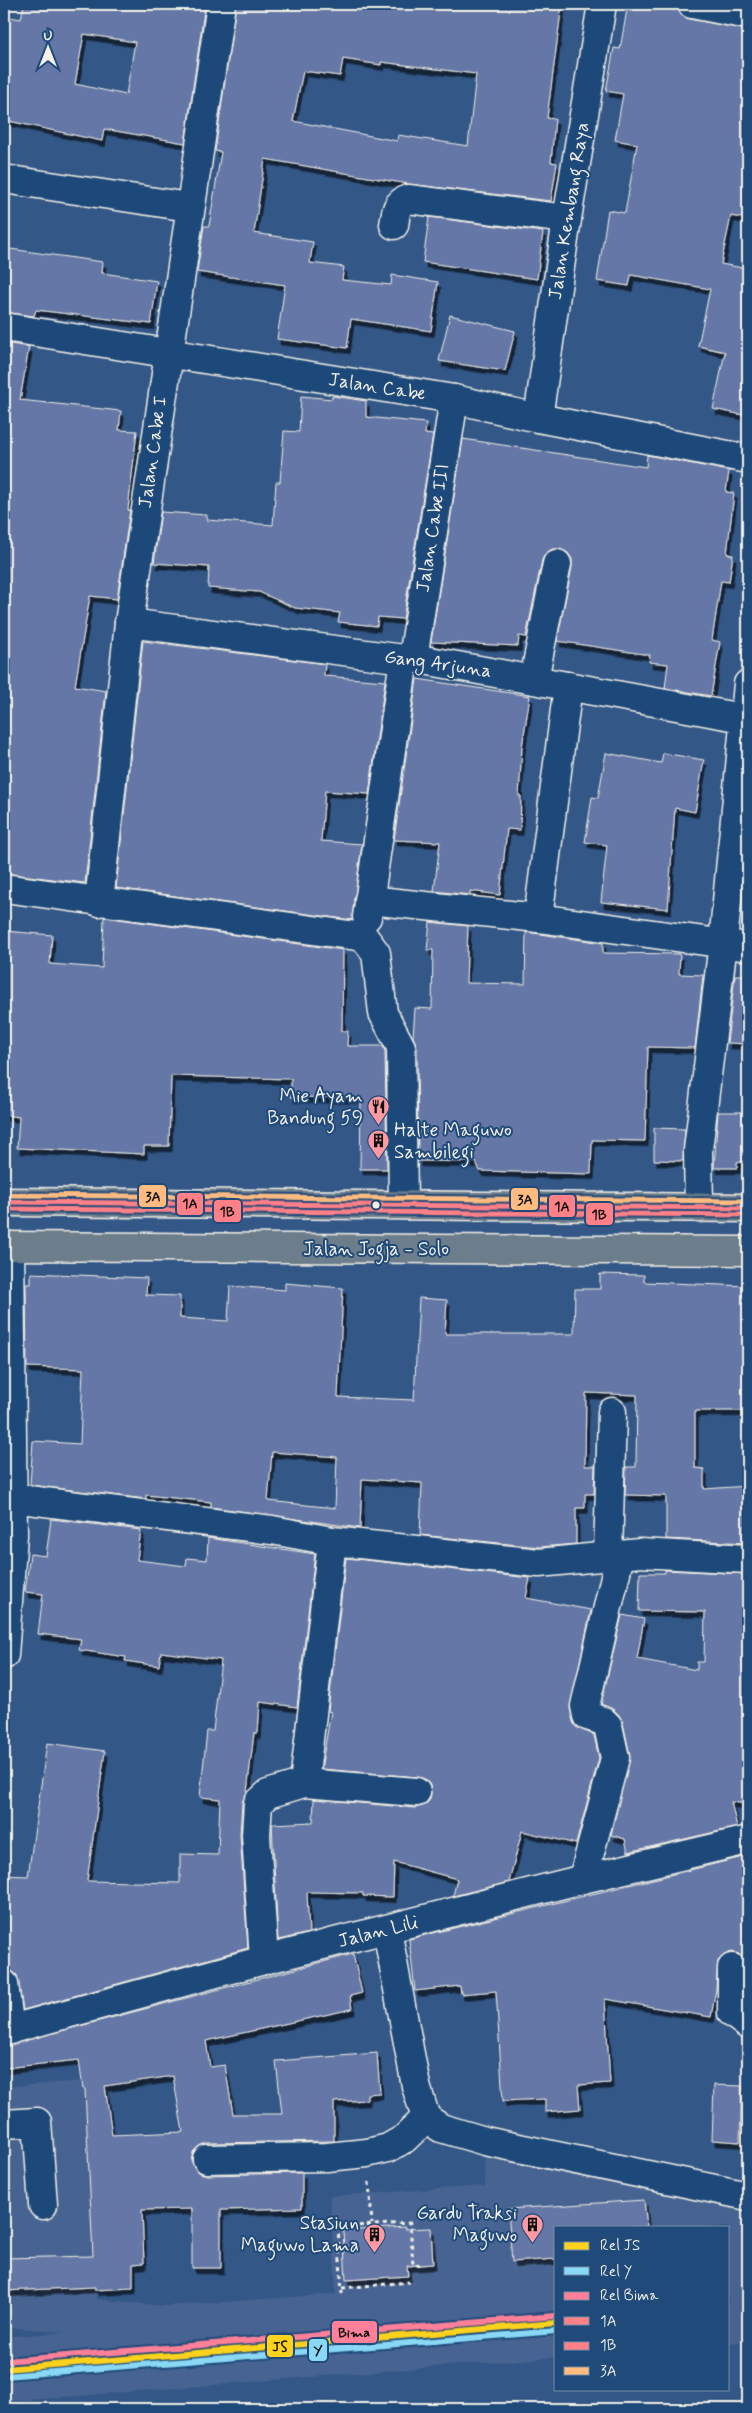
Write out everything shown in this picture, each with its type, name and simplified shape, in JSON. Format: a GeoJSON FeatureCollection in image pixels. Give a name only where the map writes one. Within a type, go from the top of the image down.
{"type":"FeatureCollection","features":[{"type":"Feature","properties":{"kind":"highway"},"geometry":{"type":"LineString","coordinates":[[4,1202],[748,1208]]}},
{"type":"Feature","properties":{"kind":"highway","name":"Jalan Jogja - Solo"},"geometry":{"type":"LineString","coordinates":[[7,1246],[748,1251]]}},
{"type":"Feature","properties":{"kind":"street","name":"Jalan Cabe I"},"geometry":{"type":"LineString","coordinates":[[99,902],[128,623],[220,4]]}},
{"type":"Feature","properties":{"kind":"street","name":"Jalan Kembang Raya"},"geometry":{"type":"LineString","coordinates":[[538,418],[567,219],[602,4]]}},
{"type":"Feature","properties":{"kind":"street"},"geometry":{"type":"LineString","coordinates":[[692,4],[748,14]]}},
{"type":"Feature","properties":{"kind":"street"},"geometry":{"type":"LineString","coordinates":[[4,179],[189,207]]}},
{"type":"Feature","properties":{"kind":"street"},"geometry":{"type":"LineString","coordinates":[[394,226],[397,208],[401,201],[408,199],[567,219]]}},
{"type":"Feature","properties":{"kind":"street","name":"Jalan Cabe"},"geometry":{"type":"LineString","coordinates":[[4,327],[454,399],[538,418],[748,459]]}},
{"type":"Feature","properties":{"kind":"street","name":"Jalan Cabe III"},"geometry":{"type":"LineString","coordinates":[[364,937],[409,658],[454,399]]}},
{"type":"Feature","properties":{"kind":"street"},"geometry":{"type":"LineString","coordinates":[[534,679],[557,564]]}},
{"type":"Feature","properties":{"kind":"street","name":"Gang Arjuna"},"geometry":{"type":"LineString","coordinates":[[128,623],[409,658],[534,679],[746,719]]}},
{"type":"Feature","properties":{"kind":"street"},"geometry":{"type":"LineString","coordinates":[[700,1208],[698,1150],[736,945],[748,684]]}},
{"type":"Feature","properties":{"kind":"street"},"geometry":{"type":"LineString","coordinates":[[538,918],[568,686]]}},
{"type":"Feature","properties":{"kind":"street"},"geometry":{"type":"LineString","coordinates":[[4,888],[364,937],[376,953],[383,1013],[401,1047],[403,1205]]}},
{"type":"Feature","properties":{"kind":"street"},"geometry":{"type":"LineString","coordinates":[[369,900],[538,918],[736,945]]}},
{"type":"Feature","properties":{"kind":"street"},"geometry":{"type":"LineString","coordinates":[[4,1655],[13,1535],[8,1497],[7,1246]]}},
{"type":"Feature","properties":{"kind":"street"},"geometry":{"type":"LineString","coordinates":[[583,1879],[615,1758],[608,1726],[602,1720],[587,1716],[585,1706],[614,1556],[612,1412]]}},
{"type":"Feature","properties":{"kind":"street"},"geometry":{"type":"LineString","coordinates":[[8,1497],[272,1530],[332,1541],[539,1563],[640,1553],[748,1559]]}},
{"type":"Feature","properties":{"kind":"street"},"geometry":{"type":"LineString","coordinates":[[304,1783],[332,1541]]}},
{"type":"Feature","properties":{"kind":"street"},"geometry":{"type":"LineString","coordinates":[[264,1960],[256,1835],[258,1803],[268,1794],[304,1783],[416,1792]]}},
{"type":"Feature","properties":{"kind":"street","name":"Jalan Lili"},"geometry":{"type":"LineString","coordinates":[[7,2030],[264,1960],[583,1879],[748,1840]]}},
{"type":"Feature","properties":{"kind":"street"},"geometry":{"type":"LineString","coordinates":[[387,1930],[416,2086],[426,2118],[441,2128],[477,2139],[748,2196]]}},
{"type":"Feature","properties":{"kind":"street"},"geometry":{"type":"LineString","coordinates":[[732,1968],[732,2013],[748,2026]]}},
{"type":"Feature","properties":{"kind":"street"},"geometry":{"type":"LineString","coordinates":[[4,1984],[7,2030]]}},
{"type":"Feature","properties":{"kind":"street"},"geometry":{"type":"LineString","coordinates":[[207,2159],[327,2157],[367,2153],[388,2148],[404,2139],[426,2118]]}},
{"type":"Feature","properties":{"kind":"street"},"geometry":{"type":"LineString","coordinates":[[4,2124],[37,2122],[43,2206]]}},
{"type":"Feature","properties":{"kind":"path"},"geometry":{"type":"LineString","coordinates":[[367,2153],[372,2224]]}},
{"type":"Feature","properties":{"kind":"path"},"geometry":{"type":"LineString","coordinates":[[342,2294],[338,2227],[410,2223],[413,2264],[422,2264]]}},
{"type":"Feature","properties":{"kind":"path"},"geometry":{"type":"LineString","coordinates":[[342,2288],[409,2282]]}},
{"type":"Feature","properties":{"kind":"shaded area"},"geometry":{"type":"Polygon","coordinates":[[[107,2079],[111,2135],[87,2136],[97,2299],[163,2306],[336,2294],[330,2196],[485,2186],[484,2151],[557,2171],[748,2208],[748,2342],[730,2343],[730,2226],[554,2226],[554,2357],[4,2402],[4,2337],[67,2332],[4,2327],[4,2087],[107,2079]]]}},
{"type":"Feature","properties":{"kind":"building"},"geometry":{"type":"Polygon","coordinates":[[[24,4],[205,4],[185,143],[104,129],[102,141],[4,120],[4,16],[21,19],[24,4]],[[84,34],[75,84],[126,95],[135,42],[84,34]]]}},
{"type":"Feature","properties":{"kind":"building"},"geometry":{"type":"Polygon","coordinates":[[[236,4],[562,4],[547,118],[555,119],[551,162],[557,163],[551,201],[408,184],[265,159],[254,233],[313,242],[310,263],[344,267],[342,280],[391,285],[392,275],[438,282],[431,331],[351,319],[347,348],[277,339],[285,285],[197,272],[204,226],[209,226],[221,152],[215,151],[236,4]],[[343,59],[340,76],[303,71],[293,121],[397,141],[398,135],[468,146],[476,74],[381,62],[381,65],[343,59]]]}},
{"type":"Feature","properties":{"kind":"building"},"geometry":{"type":"Polygon","coordinates":[[[628,4],[677,4],[681,15],[689,19],[748,30],[748,219],[731,216],[721,264],[748,269],[748,416],[713,409],[725,352],[698,346],[710,289],[631,275],[629,286],[597,281],[608,210],[625,213],[637,144],[615,140],[623,94],[606,91],[614,48],[620,49],[628,4]]]}},
{"type":"Feature","properties":{"kind":"building"},"geometry":{"type":"Polygon","coordinates":[[[429,217],[543,232],[537,279],[423,262],[429,217]]]}},
{"type":"Feature","properties":{"kind":"building"},"geometry":{"type":"Polygon","coordinates":[[[10,249],[103,262],[102,273],[157,281],[151,324],[36,310],[34,316],[4,312],[4,261],[8,261],[10,249]]]}},
{"type":"Feature","properties":{"kind":"building"},"geometry":{"type":"Polygon","coordinates":[[[450,315],[515,331],[505,371],[439,361],[450,315]]]}},
{"type":"Feature","properties":{"kind":"building"},"geometry":{"type":"Polygon","coordinates":[[[4,343],[29,347],[20,400],[121,411],[119,430],[137,431],[128,510],[130,510],[117,599],[90,596],[75,686],[106,691],[85,883],[4,873],[4,343]]]}},
{"type":"Feature","properties":{"kind":"building"},"geometry":{"type":"Polygon","coordinates":[[[301,396],[332,399],[332,396],[366,401],[366,417],[426,423],[425,434],[433,435],[403,619],[378,617],[377,626],[338,622],[340,613],[295,608],[259,592],[208,588],[209,567],[154,563],[161,512],[207,515],[207,520],[273,525],[276,482],[280,482],[284,431],[299,432],[301,396]]]}},
{"type":"Feature","properties":{"kind":"building"},"geometry":{"type":"Polygon","coordinates":[[[463,439],[646,467],[647,455],[729,471],[726,492],[734,493],[727,554],[733,555],[729,582],[721,581],[712,640],[720,642],[711,696],[665,688],[668,664],[649,662],[650,655],[557,641],[572,567],[572,559],[568,553],[560,549],[552,549],[545,554],[542,560],[526,637],[519,636],[518,646],[431,642],[463,439]]]}},
{"type":"Feature","properties":{"kind":"building"},"geometry":{"type":"Polygon","coordinates":[[[143,641],[325,664],[324,676],[385,681],[369,794],[325,791],[321,841],[362,844],[352,920],[116,888],[143,641]]]}},
{"type":"Feature","properties":{"kind":"building"},"geometry":{"type":"Polygon","coordinates":[[[417,679],[530,696],[522,747],[519,796],[521,796],[520,830],[507,829],[500,895],[470,891],[470,895],[434,891],[440,842],[394,840],[417,679]]]}},
{"type":"Feature","properties":{"kind":"building"},"geometry":{"type":"Polygon","coordinates":[[[606,753],[661,763],[663,753],[704,760],[695,812],[675,808],[668,909],[601,902],[607,845],[585,842],[592,797],[598,798],[606,753]]]}},
{"type":"Feature","properties":{"kind":"building"},"geometry":{"type":"Polygon","coordinates":[[[104,917],[343,950],[342,1031],[348,1031],[347,1046],[383,1046],[385,1051],[387,1169],[360,1169],[361,1098],[291,1097],[291,1079],[171,1076],[169,1146],[144,1146],[144,1154],[17,1148],[19,1117],[4,1115],[4,931],[52,935],[50,964],[102,968],[104,917]]]}},
{"type":"Feature","properties":{"kind":"building"},"geometry":{"type":"Polygon","coordinates":[[[430,922],[468,926],[466,983],[525,984],[526,932],[603,943],[603,953],[680,954],[679,974],[703,975],[695,1048],[648,1047],[645,1141],[592,1140],[591,1174],[480,1171],[476,1162],[418,1161],[417,1047],[413,1037],[415,1008],[432,1009],[433,950],[427,950],[430,922]]]}},
{"type":"Feature","properties":{"kind":"building"},"geometry":{"type":"Polygon","coordinates":[[[735,975],[748,975],[748,1044],[727,1043],[735,975]]]}},
{"type":"Feature","properties":{"kind":"building"},"geometry":{"type":"Polygon","coordinates":[[[718,1112],[748,1112],[748,1162],[737,1162],[737,1168],[714,1168],[718,1112]]]}},
{"type":"Feature","properties":{"kind":"building"},"geometry":{"type":"Polygon","coordinates":[[[654,1128],[685,1129],[683,1161],[654,1160],[654,1128]]]}},
{"type":"Feature","properties":{"kind":"building"},"geometry":{"type":"Polygon","coordinates":[[[31,1273],[147,1278],[146,1295],[180,1296],[180,1318],[228,1321],[230,1286],[285,1290],[285,1283],[343,1288],[338,1397],[414,1400],[419,1298],[447,1300],[445,1334],[574,1334],[575,1289],[600,1289],[600,1274],[644,1275],[644,1282],[748,1286],[748,1411],[695,1411],[695,1468],[704,1469],[704,1489],[748,1486],[748,1543],[666,1539],[666,1496],[625,1495],[626,1467],[636,1467],[637,1395],[586,1393],[585,1466],[595,1466],[594,1494],[585,1494],[585,1508],[576,1508],[576,1544],[539,1547],[420,1535],[422,1483],[362,1479],[360,1528],[211,1507],[211,1502],[146,1495],[146,1499],[30,1485],[33,1441],[80,1444],[83,1369],[27,1367],[26,1284],[31,1284],[31,1273]],[[272,1452],[268,1501],[335,1508],[337,1457],[272,1452]]]}},
{"type":"Feature","properties":{"kind":"building"},"geometry":{"type":"Polygon","coordinates":[[[51,1519],[141,1530],[137,1560],[186,1566],[187,1558],[207,1560],[208,1538],[315,1554],[297,1707],[260,1702],[258,1733],[254,1733],[247,1792],[242,1802],[240,1834],[248,1948],[23,2010],[17,1975],[10,1970],[4,1969],[4,1875],[28,1876],[47,1743],[105,1751],[87,1881],[180,1883],[180,1854],[218,1855],[220,1799],[200,1797],[207,1731],[213,1731],[221,1660],[161,1652],[159,1666],[125,1661],[126,1657],[79,1650],[81,1639],[38,1634],[43,1594],[25,1592],[30,1554],[46,1556],[51,1519]]]}},
{"type":"Feature","properties":{"kind":"building"},"geometry":{"type":"Polygon","coordinates":[[[346,1558],[530,1578],[526,1598],[591,1610],[570,1709],[576,1727],[594,1735],[599,1758],[576,1844],[522,1831],[509,1882],[453,1896],[457,1879],[394,1862],[393,1897],[363,1896],[363,1893],[307,1892],[309,1933],[278,1940],[272,1824],[313,1822],[314,1799],[415,1808],[423,1806],[429,1801],[431,1794],[430,1785],[425,1779],[418,1777],[321,1769],[331,1712],[328,1711],[346,1558]]]}},
{"type":"Feature","properties":{"kind":"building"},"geometry":{"type":"Polygon","coordinates":[[[665,1570],[748,1574],[748,1804],[731,1802],[737,1827],[628,1852],[625,1839],[611,1835],[630,1755],[623,1723],[619,1715],[614,1710],[601,1704],[622,1615],[644,1619],[637,1659],[697,1670],[697,1662],[704,1662],[705,1612],[639,1611],[640,1573],[665,1573],[665,1570]]]}},
{"type":"Feature","properties":{"kind":"building"},"geometry":{"type":"Polygon","coordinates":[[[743,1857],[748,1880],[748,1993],[746,1961],[739,1954],[732,1952],[724,1955],[718,1961],[711,2017],[605,1999],[610,2083],[578,2085],[580,2109],[545,2112],[545,2099],[503,2101],[496,1991],[461,1994],[460,1986],[415,1991],[409,1939],[743,1857]]]}},
{"type":"Feature","properties":{"kind":"building"},"geometry":{"type":"Polygon","coordinates":[[[353,1954],[362,1993],[350,1996],[352,2009],[206,2041],[210,2067],[225,2065],[233,2114],[282,2114],[276,2061],[377,2053],[380,2093],[367,2094],[367,2100],[334,2102],[334,2141],[207,2143],[199,2146],[193,2152],[191,2160],[194,2167],[200,2173],[207,2175],[302,2173],[302,2208],[221,2210],[221,2268],[192,2268],[192,2209],[142,2210],[144,2263],[133,2264],[133,2288],[95,2290],[95,2287],[4,2291],[4,2258],[93,2256],[85,2089],[83,2089],[79,2060],[4,2068],[4,2046],[353,1954]],[[173,2076],[105,2086],[112,2135],[183,2132],[173,2076]]]}},
{"type":"Feature","properties":{"kind":"building"},"geometry":{"type":"Polygon","coordinates":[[[714,2085],[742,2086],[740,2142],[712,2140],[714,2085]]]}},
{"type":"Feature","properties":{"kind":"building","name":"Gardu Traksi Maguwo"},"geometry":{"type":"Polygon","coordinates":[[[644,2200],[647,2226],[554,2226],[554,2259],[512,2262],[508,2209],[644,2200]]]}},
{"type":"Feature","properties":{"kind":"building","name":"Stasiun Maguwo Lama"},"geometry":{"type":"Polygon","coordinates":[[[405,2227],[405,2229],[431,2228],[433,2264],[407,2266],[408,2276],[346,2280],[343,2231],[405,2227]]]}},
{"type":"Feature","properties":{"kind":"rail line","name":"Bima"},"geometry":{"type":"LineString","coordinates":[[4,2361],[554,2316]]}},
{"type":"Feature","properties":{"kind":"rail line","name":"JS"},"geometry":{"type":"LineString","coordinates":[[4,2369],[554,2323]]}},
{"type":"Feature","properties":{"kind":"rail line","name":"Y"},"geometry":{"type":"LineString","coordinates":[[5,2376],[554,2331]]}},
{"type":"Feature","properties":{"kind":"transit line","name":"3A"},"geometry":{"type":"LineString","coordinates":[[4,1195],[748,1201]]}},
{"type":"Feature","properties":{"kind":"transit line","name":"1A"},"geometry":{"type":"LineString","coordinates":[[4,1202],[748,1208]]}},
{"type":"Feature","properties":{"kind":"transit line","name":"1B"},"geometry":{"type":"LineString","coordinates":[[4,1209],[748,1215]]}},
{"type":"Feature","properties":{"kind":"place","name":"Mie Ayam Bandung 59"},"geometry":{"type":"Point","coordinates":[379,1126]}},
{"type":"Feature","properties":{"kind":"place","name":"Halte Maguwo Sambilegi"},"geometry":{"type":"Point","coordinates":[378,1160]}},
{"type":"Feature","properties":{"kind":"place","name":"Gardu Traksi Maguwo"},"geometry":{"type":"Point","coordinates":[533,2243]}},
{"type":"Feature","properties":{"kind":"place","name":"Stasiun Maguwo Lama"},"geometry":{"type":"Point","coordinates":[375,2253]}}]}
